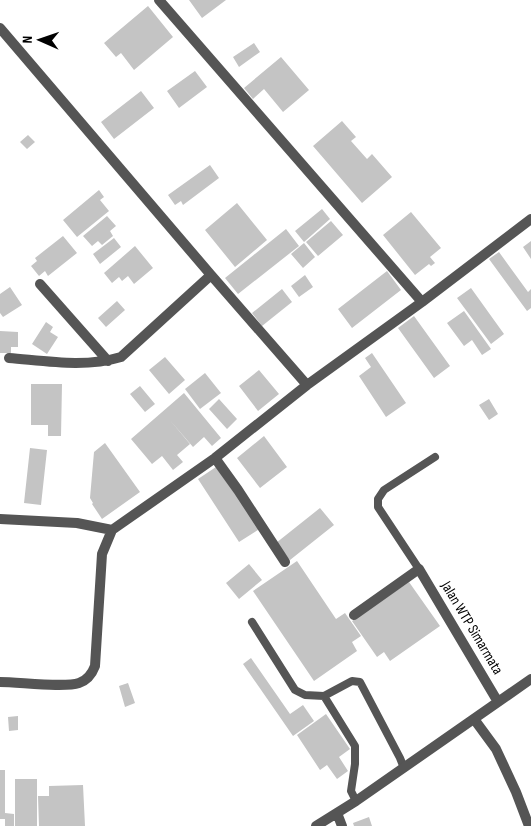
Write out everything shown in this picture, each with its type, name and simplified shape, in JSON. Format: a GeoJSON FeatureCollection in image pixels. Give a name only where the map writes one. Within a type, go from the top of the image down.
{"type":"FeatureCollection","features":[{"type":"Feature","properties":{"kind":"street"},"geometry":{"type":"LineString","coordinates":[[159,0],[422,302]]}},
{"type":"Feature","properties":{"kind":"street"},"geometry":{"type":"LineString","coordinates":[[0,28],[307,385]]}},
{"type":"Feature","properties":{"kind":"street"},"geometry":{"type":"LineString","coordinates":[[0,682],[80,683],[90,676],[95,666],[102,554],[112,530],[215,458],[307,385],[422,302],[531,219]]}},
{"type":"Feature","properties":{"kind":"street"},"geometry":{"type":"LineString","coordinates":[[9,358],[76,363],[108,361],[121,357],[211,275]]}},
{"type":"Feature","properties":{"kind":"street"},"geometry":{"type":"LineString","coordinates":[[40,284],[108,361]]}},
{"type":"Feature","properties":{"kind":"street"},"geometry":{"type":"LineString","coordinates":[[215,458],[284,562]]}},
{"type":"Feature","properties":{"kind":"street"},"geometry":{"type":"LineString","coordinates":[[0,518],[78,523],[112,530]]}},
{"type":"Feature","properties":{"kind":"street"},"geometry":{"type":"LineString","coordinates":[[354,615],[419,569]]}},
{"type":"Feature","properties":{"kind":"street","name":"Jalan WTP Simarmata"},"geometry":{"type":"LineString","coordinates":[[419,569],[498,702]]}},
{"type":"Feature","properties":{"kind":"street"},"geometry":{"type":"LineString","coordinates":[[316,826],[356,801],[531,679]]}},
{"type":"Feature","properties":{"kind":"street"},"geometry":{"type":"LineString","coordinates":[[474,719],[496,749],[529,826]]}},
{"type":"Feature","properties":{"kind":"street"},"geometry":{"type":"LineString","coordinates":[[337,812],[342,826]]}},
{"type":"Feature","properties":{"kind":"lane"},"geometry":{"type":"LineString","coordinates":[[419,569],[378,507],[378,499],[384,490],[435,457]]}},
{"type":"Feature","properties":{"kind":"lane"},"geometry":{"type":"LineString","coordinates":[[252,622],[295,690],[304,694],[324,696],[352,681],[360,682],[404,768]]}},
{"type":"Feature","properties":{"kind":"lane"},"geometry":{"type":"LineString","coordinates":[[324,696],[355,746],[355,764],[351,790],[356,801]]}},
{"type":"Feature","properties":{"kind":"building"},"geometry":{"type":"Polygon","coordinates":[[[189,0],[226,0],[202,18],[189,0]]]}},
{"type":"Feature","properties":{"kind":"building"},"geometry":{"type":"Polygon","coordinates":[[[148,6],[173,37],[134,70],[121,53],[116,57],[104,43],[148,6]]]}},
{"type":"Feature","properties":{"kind":"building"},"geometry":{"type":"Polygon","coordinates":[[[254,43],[260,52],[239,67],[233,57],[254,43]]]}},
{"type":"Feature","properties":{"kind":"building"},"geometry":{"type":"Polygon","coordinates":[[[281,57],[309,90],[283,112],[264,89],[253,99],[244,88],[281,57]]]}},
{"type":"Feature","properties":{"kind":"building"},"geometry":{"type":"Polygon","coordinates":[[[195,71],[207,87],[179,108],[167,91],[195,71]]]}},
{"type":"Feature","properties":{"kind":"building"},"geometry":{"type":"Polygon","coordinates":[[[141,91],[154,108],[114,139],[101,122],[141,91]]]}},
{"type":"Feature","properties":{"kind":"building"},"geometry":{"type":"Polygon","coordinates":[[[342,121],[356,137],[351,141],[367,159],[372,154],[392,177],[362,203],[313,146],[342,121]]]}},
{"type":"Feature","properties":{"kind":"building"},"geometry":{"type":"Polygon","coordinates":[[[28,135],[35,142],[27,149],[20,142],[28,135]]]}},
{"type":"Feature","properties":{"kind":"building"},"geometry":{"type":"Polygon","coordinates":[[[210,165],[219,178],[183,205],[181,201],[175,205],[168,195],[210,165]]]}},
{"type":"Feature","properties":{"kind":"building"},"geometry":{"type":"Polygon","coordinates":[[[99,190],[104,197],[100,200],[109,211],[77,237],[63,220],[99,190]]]}},
{"type":"Feature","properties":{"kind":"building"},"geometry":{"type":"Polygon","coordinates":[[[237,203],[267,240],[235,267],[205,230],[237,203]]]}},
{"type":"Feature","properties":{"kind":"building"},"geometry":{"type":"Polygon","coordinates":[[[322,209],[330,219],[304,242],[295,231],[322,209]]]}},
{"type":"Feature","properties":{"kind":"building"},"geometry":{"type":"Polygon","coordinates":[[[411,212],[441,248],[430,257],[435,263],[431,266],[429,264],[415,275],[383,235],[411,212]]]}},
{"type":"Feature","properties":{"kind":"building"},"geometry":{"type":"Polygon","coordinates":[[[107,216],[116,226],[110,231],[113,236],[102,245],[98,241],[92,246],[83,236],[107,216]]]}},
{"type":"Feature","properties":{"kind":"building"},"geometry":{"type":"Polygon","coordinates":[[[331,221],[343,235],[318,256],[306,242],[331,221]]]}},
{"type":"Feature","properties":{"kind":"building"},"geometry":{"type":"Polygon","coordinates":[[[286,229],[299,246],[238,294],[225,278],[286,229]]]}},
{"type":"Feature","properties":{"kind":"building"},"geometry":{"type":"Polygon","coordinates":[[[63,236],[77,253],[48,276],[45,271],[39,276],[31,266],[37,261],[35,258],[63,236]]]}},
{"type":"Feature","properties":{"kind":"building"},"geometry":{"type":"Polygon","coordinates":[[[114,238],[121,247],[100,264],[93,254],[114,238]]]}},
{"type":"Feature","properties":{"kind":"building"},"geometry":{"type":"Polygon","coordinates":[[[531,241],[531,259],[523,247],[531,241]]]}},
{"type":"Feature","properties":{"kind":"building"},"geometry":{"type":"Polygon","coordinates":[[[304,243],[315,257],[303,268],[291,254],[304,243]]]}},
{"type":"Feature","properties":{"kind":"building"},"geometry":{"type":"Polygon","coordinates":[[[135,246],[153,268],[134,284],[128,276],[122,281],[119,277],[112,283],[104,273],[135,246]]]}},
{"type":"Feature","properties":{"kind":"building"},"geometry":{"type":"Polygon","coordinates":[[[499,252],[528,292],[531,289],[531,308],[527,311],[489,259],[499,252]]]}},
{"type":"Feature","properties":{"kind":"building"},"geometry":{"type":"Polygon","coordinates":[[[387,271],[401,290],[352,328],[338,309],[387,271]]]}},
{"type":"Feature","properties":{"kind":"building"},"geometry":{"type":"Polygon","coordinates":[[[305,275],[313,287],[299,297],[291,286],[305,275]]]}},
{"type":"Feature","properties":{"kind":"building"},"geometry":{"type":"Polygon","coordinates":[[[10,287],[22,305],[3,317],[0,313],[0,294],[10,287]]]}},
{"type":"Feature","properties":{"kind":"building"},"geometry":{"type":"Polygon","coordinates":[[[471,288],[504,334],[491,344],[457,298],[471,288]]]}},
{"type":"Feature","properties":{"kind":"building"},"geometry":{"type":"Polygon","coordinates":[[[282,289],[292,302],[262,326],[252,313],[282,289]]]}},
{"type":"Feature","properties":{"kind":"building"},"geometry":{"type":"Polygon","coordinates":[[[117,301],[125,310],[106,327],[98,318],[117,301]]]}},
{"type":"Feature","properties":{"kind":"building"},"geometry":{"type":"Polygon","coordinates":[[[464,311],[491,349],[482,355],[472,340],[464,346],[447,323],[464,311]]]}},
{"type":"Feature","properties":{"kind":"building"},"geometry":{"type":"Polygon","coordinates":[[[414,316],[450,366],[434,378],[398,328],[414,316]]]}},
{"type":"Feature","properties":{"kind":"building"},"geometry":{"type":"Polygon","coordinates":[[[46,322],[53,327],[50,332],[58,337],[47,354],[32,344],[46,322]]]}},
{"type":"Feature","properties":{"kind":"building"},"geometry":{"type":"Polygon","coordinates":[[[0,331],[18,332],[18,347],[11,347],[11,353],[0,353],[0,331]]]}},
{"type":"Feature","properties":{"kind":"building"},"geometry":{"type":"Polygon","coordinates":[[[372,353],[406,403],[386,417],[359,376],[371,367],[365,358],[372,353]]]}},
{"type":"Feature","properties":{"kind":"building"},"geometry":{"type":"Polygon","coordinates":[[[165,357],[185,380],[169,394],[149,370],[165,357]]]}},
{"type":"Feature","properties":{"kind":"building"},"geometry":{"type":"Polygon","coordinates":[[[259,370],[279,394],[258,411],[239,386],[259,370]]]}},
{"type":"Feature","properties":{"kind":"building"},"geometry":{"type":"Polygon","coordinates":[[[205,373],[221,393],[200,409],[185,389],[205,373]]]}},
{"type":"Feature","properties":{"kind":"building"},"geometry":{"type":"Polygon","coordinates":[[[31,384],[62,384],[61,436],[48,436],[48,425],[31,425],[31,384]]]}},
{"type":"Feature","properties":{"kind":"building"},"geometry":{"type":"Polygon","coordinates":[[[140,386],[155,404],[145,412],[130,394],[140,386]]]}},
{"type":"Feature","properties":{"kind":"building"},"geometry":{"type":"Polygon","coordinates":[[[184,393],[221,438],[212,446],[204,437],[193,447],[169,419],[190,444],[177,455],[183,462],[173,470],[162,456],[152,464],[131,439],[184,393]]]}},
{"type":"Feature","properties":{"kind":"building"},"geometry":{"type":"Polygon","coordinates":[[[219,399],[237,419],[227,429],[209,409],[219,399]]]}},
{"type":"Feature","properties":{"kind":"building"},"geometry":{"type":"Polygon","coordinates":[[[489,399],[498,414],[489,420],[479,405],[489,399]]]}},
{"type":"Feature","properties":{"kind":"building"},"geometry":{"type":"Polygon","coordinates":[[[264,436],[287,467],[260,488],[237,458],[264,436]]]}},
{"type":"Feature","properties":{"kind":"building"},"geometry":{"type":"Polygon","coordinates":[[[105,443],[140,492],[102,519],[90,498],[94,452],[105,443]]]}},
{"type":"Feature","properties":{"kind":"building"},"geometry":{"type":"Polygon","coordinates":[[[30,448],[47,450],[41,505],[24,503],[30,448]]]}},
{"type":"Feature","properties":{"kind":"building"},"geometry":{"type":"Polygon","coordinates":[[[219,465],[261,528],[239,542],[198,479],[219,465]]]}},
{"type":"Feature","properties":{"kind":"building"},"geometry":{"type":"Polygon","coordinates":[[[320,508],[334,525],[290,560],[276,543],[320,508]]]}},
{"type":"Feature","properties":{"kind":"building"},"geometry":{"type":"Polygon","coordinates":[[[297,561],[336,619],[345,613],[361,636],[352,642],[357,651],[314,681],[253,591],[297,561]]]}},
{"type":"Feature","properties":{"kind":"building"},"geometry":{"type":"Polygon","coordinates":[[[249,564],[262,580],[239,599],[226,583],[249,564]]]}},
{"type":"Feature","properties":{"kind":"building"},"geometry":{"type":"Polygon","coordinates":[[[409,582],[440,626],[390,661],[384,652],[377,657],[352,621],[409,582]]]}},
{"type":"Feature","properties":{"kind":"building"},"geometry":{"type":"Polygon","coordinates":[[[251,658],[290,714],[303,705],[314,721],[293,736],[243,664],[251,658]]]}},
{"type":"Feature","properties":{"kind":"building"},"geometry":{"type":"Polygon","coordinates":[[[128,683],[135,703],[125,707],[119,686],[128,683]]]}},
{"type":"Feature","properties":{"kind":"building"},"geometry":{"type":"Polygon","coordinates":[[[326,714],[350,749],[339,757],[348,771],[337,779],[327,765],[320,770],[297,735],[326,714]]]}},
{"type":"Feature","properties":{"kind":"building"},"geometry":{"type":"Polygon","coordinates":[[[18,716],[18,730],[9,731],[8,717],[18,716]]]}},
{"type":"Feature","properties":{"kind":"building"},"geometry":{"type":"Polygon","coordinates":[[[0,770],[5,770],[5,813],[14,814],[14,826],[5,826],[5,819],[0,819],[0,770]]]}},
{"type":"Feature","properties":{"kind":"building"},"geometry":{"type":"Polygon","coordinates":[[[15,779],[37,779],[37,826],[15,826],[15,779]]]}},
{"type":"Feature","properties":{"kind":"building"},"geometry":{"type":"Polygon","coordinates":[[[83,785],[85,826],[39,826],[38,796],[49,796],[49,786],[83,785]]]}},
{"type":"Feature","properties":{"kind":"building"},"geometry":{"type":"Polygon","coordinates":[[[369,817],[372,826],[354,826],[353,823],[369,817]]]}}]}
